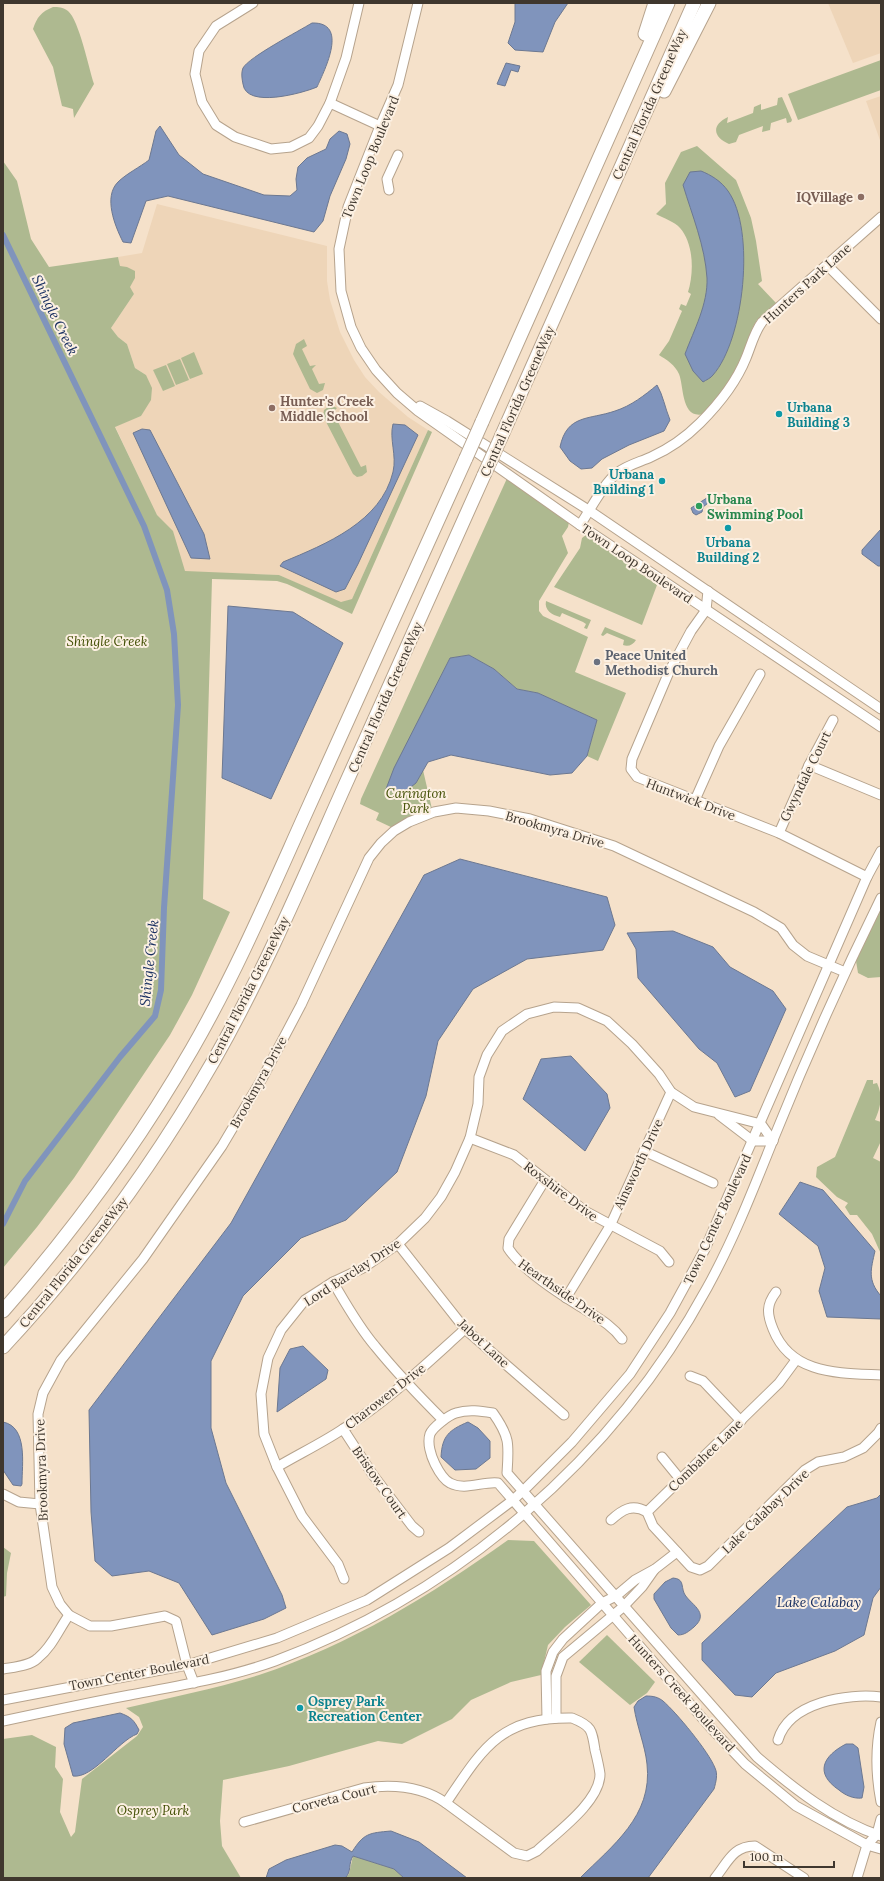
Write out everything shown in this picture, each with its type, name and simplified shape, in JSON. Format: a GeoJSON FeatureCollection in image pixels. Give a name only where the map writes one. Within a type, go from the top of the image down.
{"type":"FeatureCollection","features":[{"type":"Feature","properties":{"kind":"highway"},"geometry":{"type":"LineString","coordinates":[[586,183],[656,3]]}},
{"type":"Feature","properties":{"kind":"highway","name":"Central Florida GreeneWay"},"geometry":{"type":"LineString","coordinates":[[3,1311],[65,1237],[104,1186],[159,1104],[209,1019],[262,910],[466,458],[586,183],[668,3]]}},
{"type":"Feature","properties":{"kind":"highway","name":"Central Florida GreeneWay"},"geometry":{"type":"LineString","coordinates":[[3,1347],[64,1278],[123,1200],[180,1117],[220,1048],[251,989],[291,906],[694,3]]}},
{"type":"Feature","properties":{"kind":"highway"},"geometry":{"type":"LineString","coordinates":[[609,193],[628,160],[709,3]]}},
{"type":"Feature","properties":{"kind":"street"},"geometry":{"type":"LineString","coordinates":[[253,3],[216,26],[199,51],[196,74],[202,102],[216,125],[235,137],[271,149],[291,147],[309,138],[318,126],[330,103],[346,58],[359,3]]}},
{"type":"Feature","properties":{"kind":"street","name":"Town Loop Boulevard"},"geometry":{"type":"LineString","coordinates":[[418,3],[398,85],[348,207],[339,249],[340,291],[351,327],[361,348],[376,370],[396,393],[418,411],[580,525],[881,727]]}},
{"type":"Feature","properties":{"kind":"street"},"geometry":{"type":"LineString","coordinates":[[330,103],[380,126]]}},
{"type":"Feature","properties":{"kind":"street"},"geometry":{"type":"LineString","coordinates":[[389,190],[387,179],[398,155]]}},
{"type":"Feature","properties":{"kind":"street","name":"Hunters Park Lane"},"geometry":{"type":"LineString","coordinates":[[580,525],[610,480],[617,473],[652,457],[675,444],[699,424],[719,403],[732,384],[746,360],[757,329],[762,322],[881,217]]}},
{"type":"Feature","properties":{"kind":"street"},"geometry":{"type":"LineString","coordinates":[[827,265],[881,319]]}},
{"type":"Feature","properties":{"kind":"street","name":"Town Loop Boulevard"},"geometry":{"type":"LineString","coordinates":[[396,393],[448,421],[590,511],[881,709]]}},
{"type":"Feature","properties":{"kind":"street","name":"Huntwick Drive"},"geometry":{"type":"LineString","coordinates":[[708,591],[706,610],[691,631],[669,672],[632,759],[631,769],[637,777],[779,832],[867,877]]}},
{"type":"Feature","properties":{"kind":"street"},"geometry":{"type":"LineString","coordinates":[[695,800],[719,746],[760,674]]}},
{"type":"Feature","properties":{"kind":"street","name":"Gwyndale Court"},"geometry":{"type":"LineString","coordinates":[[779,832],[809,765],[833,720]]}},
{"type":"Feature","properties":{"kind":"street"},"geometry":{"type":"LineString","coordinates":[[809,765],[881,795]]}},
{"type":"Feature","properties":{"kind":"street","name":"Brookmyra Drive"},"geometry":{"type":"LineString","coordinates":[[194,1683],[187,1665],[176,1621],[165,1616],[110,1626],[90,1626],[69,1615],[60,1604],[52,1587],[40,1504],[38,1414],[43,1393],[61,1360],[143,1260],[222,1146],[263,1077],[301,1005],[369,858],[381,843],[394,831],[409,822],[434,812],[456,808],[489,812],[537,822],[614,846],[754,912],[781,928],[793,945],[807,956],[845,972]]}},
{"type":"Feature","properties":{"kind":"street","name":"Town Center Boulevard"},"geometry":{"type":"LineString","coordinates":[[3,1700],[187,1665],[277,1638],[367,1600],[449,1548],[513,1500],[572,1442],[630,1374],[670,1313],[705,1250],[761,1124],[828,965],[867,877],[881,851]]}},
{"type":"Feature","properties":{"kind":"street","name":"Town Center Boulevard"},"geometry":{"type":"LineString","coordinates":[[3,1721],[65,1707],[194,1683],[273,1661],[340,1633],[404,1600],[463,1562],[524,1514],[577,1466],[630,1405],[665,1358],[707,1290],[721,1261],[845,972],[881,898]]}},
{"type":"Feature","properties":{"kind":"street","name":"Lord Barclay Drive"},"geometry":{"type":"LineString","coordinates":[[344,1579],[338,1564],[302,1516],[277,1467],[264,1434],[261,1394],[268,1358],[280,1330],[305,1300],[333,1282],[363,1268],[398,1244],[425,1218],[441,1197],[455,1172],[470,1138],[478,1104],[479,1077],[487,1055],[502,1031],[527,1014],[554,1007],[578,1008],[607,1021],[632,1044],[659,1074],[671,1092],[694,1107],[761,1124]]}},
{"type":"Feature","properties":{"kind":"street","name":"Ainsworth Drive"},"geometry":{"type":"LineString","coordinates":[[566,1298],[610,1226],[671,1092]]}},
{"type":"Feature","properties":{"kind":"street","name":"Lord Barclay Drive"},"geometry":{"type":"LineString","coordinates":[[718,1114],[753,1142]]}},
{"type":"Feature","properties":{"kind":"street"},"geometry":{"type":"LineString","coordinates":[[761,1124],[773,1141]]}},
{"type":"Feature","properties":{"kind":"street","name":"Roxshire Drive"},"geometry":{"type":"LineString","coordinates":[[470,1138],[514,1155],[585,1211],[610,1226],[660,1251],[669,1262]]}},
{"type":"Feature","properties":{"kind":"street"},"geometry":{"type":"LineString","coordinates":[[753,1142],[773,1141]]}},
{"type":"Feature","properties":{"kind":"street"},"geometry":{"type":"LineString","coordinates":[[644,1151],[713,1183]]}},
{"type":"Feature","properties":{"kind":"street","name":"Hearthside Drive"},"geometry":{"type":"LineString","coordinates":[[545,1180],[508,1239],[508,1248],[515,1259],[566,1298],[614,1328],[622,1338]]}},
{"type":"Feature","properties":{"kind":"street","name":"Jabot Lane"},"geometry":{"type":"LineString","coordinates":[[398,1244],[465,1328],[564,1415]]}},
{"type":"Feature","properties":{"kind":"street"},"geometry":{"type":"LineString","coordinates":[[333,1282],[361,1328],[406,1382],[443,1420]]}},
{"type":"Feature","properties":{"kind":"street"},"geometry":{"type":"LineString","coordinates":[[776,1292],[770,1300],[767,1310],[770,1322],[776,1337],[796,1360],[827,1371],[881,1375]]}},
{"type":"Feature","properties":{"kind":"street","name":"Charowen Drive"},"geometry":{"type":"LineString","coordinates":[[277,1467],[343,1429],[406,1382],[465,1328]]}},
{"type":"Feature","properties":{"kind":"street","name":"Combahee Lane"},"geometry":{"type":"LineString","coordinates":[[647,1512],[779,1383],[796,1360]]}},
{"type":"Feature","properties":{"kind":"street"},"geometry":{"type":"LineString","coordinates":[[690,1376],[703,1381],[741,1421]]}},
{"type":"Feature","properties":{"kind":"street","name":"Hunters Creek Boulevard"},"geometry":{"type":"LineString","coordinates":[[879,1835],[838,1816],[785,1781],[757,1757],[507,1473],[509,1447],[504,1430],[493,1413],[478,1410],[456,1413],[443,1420],[430,1434],[430,1454],[439,1471],[450,1483],[467,1486],[478,1486],[488,1482],[498,1483],[710,1727],[745,1764],[796,1806],[868,1845],[881,1850]]}},
{"type":"Feature","properties":{"kind":"street","name":"Lake Calabay Drive"},"geometry":{"type":"LineString","coordinates":[[677,1552],[691,1567],[700,1570],[708,1566],[805,1470],[818,1462],[844,1457],[863,1448],[881,1428]]}},
{"type":"Feature","properties":{"kind":"street","name":"Bristow Court"},"geometry":{"type":"LineString","coordinates":[[343,1429],[373,1475],[412,1526],[419,1532]]}},
{"type":"Feature","properties":{"kind":"street"},"geometry":{"type":"LineString","coordinates":[[662,1457],[680,1479]]}},
{"type":"Feature","properties":{"kind":"street"},"geometry":{"type":"LineString","coordinates":[[3,1494],[19,1502],[40,1504]]}},
{"type":"Feature","properties":{"kind":"street"},"geometry":{"type":"LineString","coordinates":[[547,1718],[546,1672],[553,1652],[563,1638],[602,1603],[616,1596],[635,1580],[677,1552],[653,1526],[647,1512],[640,1508],[623,1509],[611,1520]]}},
{"type":"Feature","properties":{"kind":"street"},"geometry":{"type":"LineString","coordinates":[[556,1718],[556,1676],[563,1658],[612,1615],[624,1607],[642,1587],[655,1568]]}},
{"type":"Feature","properties":{"kind":"street"},"geometry":{"type":"LineString","coordinates":[[3,1670],[24,1665],[38,1659],[49,1646],[69,1615]]}},
{"type":"Feature","properties":{"kind":"street"},"geometry":{"type":"LineString","coordinates":[[778,1740],[781,1730],[788,1722],[805,1710],[826,1701],[850,1696],[881,1697]]}},
{"type":"Feature","properties":{"kind":"street"},"geometry":{"type":"LineString","coordinates":[[547,1718],[572,1718],[586,1724],[593,1735],[600,1775],[596,1790],[588,1803],[537,1851],[527,1856],[514,1853],[446,1802],[478,1755],[492,1742],[516,1726],[547,1718]]}},
{"type":"Feature","properties":{"kind":"street"},"geometry":{"type":"LineString","coordinates":[[881,1722],[877,1754],[877,1782],[881,1802]]}},
{"type":"Feature","properties":{"kind":"street","name":"Corveta Court"},"geometry":{"type":"LineString","coordinates":[[244,1822],[364,1788],[384,1785],[414,1789],[435,1795],[446,1802]]}},
{"type":"Feature","properties":{"kind":"street"},"geometry":{"type":"LineString","coordinates":[[857,1878],[868,1845],[879,1835],[881,1819]]}},
{"type":"Feature","properties":{"kind":"street"},"geometry":{"type":"LineString","coordinates":[[715,1878],[737,1849],[746,1846],[755,1846],[804,1878]]}},
{"type":"Feature","properties":{"kind":"shaded area"},"geometry":{"type":"Polygon","coordinates":[[[828,3],[881,3],[881,53],[853,63],[828,3]]]}},
{"type":"Feature","properties":{"kind":"shaded area"},"geometry":{"type":"Polygon","coordinates":[[[881,96],[881,143],[866,101],[881,96]]]}},
{"type":"Feature","properties":{"kind":"shaded area","name":"Hunter's Creek Middle School"},"geometry":{"type":"Polygon","coordinates":[[[157,204],[327,246],[327,281],[330,300],[340,332],[354,360],[365,377],[379,392],[408,417],[428,430],[352,599],[341,603],[279,575],[185,572],[157,516],[115,426],[141,416],[146,375],[135,368],[127,344],[118,337],[111,328],[134,294],[122,275],[118,257],[142,253],[157,204]]]}},
{"type":"Feature","properties":{"kind":"green space"},"geometry":{"type":"Polygon","coordinates":[[[53,7],[64,9],[72,16],[80,34],[94,84],[74,118],[73,109],[62,106],[53,67],[33,29],[40,15],[53,7]]]}},
{"type":"Feature","properties":{"kind":"green space"},"geometry":{"type":"Polygon","coordinates":[[[881,60],[881,90],[798,120],[788,94],[881,60]]]}},
{"type":"Feature","properties":{"kind":"green space"},"geometry":{"type":"Polygon","coordinates":[[[782,97],[792,120],[791,122],[787,123],[786,118],[771,123],[770,130],[762,132],[763,126],[739,135],[736,142],[729,144],[717,134],[717,127],[728,117],[727,123],[753,113],[754,107],[761,104],[761,110],[777,105],[778,98],[782,97]]]}},
{"type":"Feature","properties":{"kind":"green space"},"geometry":{"type":"Polygon","coordinates":[[[697,146],[736,180],[751,218],[756,241],[762,281],[758,284],[776,303],[757,320],[729,382],[704,414],[691,412],[687,407],[679,374],[670,363],[659,355],[669,341],[682,311],[679,309],[681,304],[686,306],[691,294],[688,292],[692,259],[688,242],[680,228],[656,214],[666,204],[665,183],[681,152],[697,146]]]}},
{"type":"Feature","properties":{"kind":"green space","name":"Shingle Creek"},"geometry":{"type":"Polygon","coordinates":[[[3,161],[17,181],[31,239],[49,267],[118,257],[120,266],[127,267],[135,271],[135,278],[130,287],[134,294],[111,328],[118,337],[127,344],[135,368],[146,375],[152,388],[151,400],[141,416],[115,427],[157,515],[173,531],[185,571],[279,575],[341,602],[352,599],[428,430],[432,432],[352,614],[287,584],[277,581],[212,579],[203,899],[230,912],[192,995],[170,1035],[74,1178],[37,1227],[3,1268],[3,161]]]}},
{"type":"Feature","properties":{"kind":"green space"},"geometry":{"type":"Polygon","coordinates":[[[304,339],[307,346],[302,349],[310,366],[316,365],[312,369],[319,384],[325,383],[323,390],[317,393],[310,389],[293,354],[296,344],[304,339]]]}},
{"type":"Feature","properties":{"kind":"green space"},"geometry":{"type":"Polygon","coordinates":[[[194,352],[203,374],[190,379],[181,358],[194,352]]]}},
{"type":"Feature","properties":{"kind":"green space"},"geometry":{"type":"Polygon","coordinates":[[[180,359],[189,380],[176,385],[167,364],[180,359]]]}},
{"type":"Feature","properties":{"kind":"green space"},"geometry":{"type":"Polygon","coordinates":[[[166,365],[175,386],[163,391],[153,370],[166,365]]]}},
{"type":"Feature","properties":{"kind":"green space"},"geometry":{"type":"Polygon","coordinates":[[[331,405],[337,408],[333,412],[361,467],[366,465],[367,472],[362,476],[357,477],[353,474],[323,416],[324,410],[331,405]]]}},
{"type":"Feature","properties":{"kind":"green space","name":"Carington Park"},"geometry":{"type":"Polygon","coordinates":[[[509,474],[570,517],[568,527],[562,536],[568,553],[539,601],[539,611],[543,616],[588,637],[575,672],[626,693],[598,761],[587,756],[597,720],[538,693],[517,689],[494,669],[469,655],[450,658],[386,789],[416,783],[423,770],[432,809],[393,828],[376,820],[379,813],[360,804],[361,799],[509,474]]]}},
{"type":"Feature","properties":{"kind":"green space"},"geometry":{"type":"Polygon","coordinates":[[[586,535],[657,585],[642,625],[554,587],[580,548],[582,538],[586,535]]]}},
{"type":"Feature","properties":{"kind":"green space"},"geometry":{"type":"Polygon","coordinates":[[[546,601],[591,620],[587,629],[584,628],[586,624],[583,622],[562,613],[560,617],[554,615],[547,609],[546,601]]]}},
{"type":"Feature","properties":{"kind":"green space"},"geometry":{"type":"Polygon","coordinates":[[[605,627],[636,640],[630,645],[623,645],[624,640],[607,633],[603,636],[601,635],[605,627]]]}},
{"type":"Feature","properties":{"kind":"green space"},"geometry":{"type":"Polygon","coordinates":[[[881,905],[881,977],[868,978],[858,973],[856,961],[881,905]]]}},
{"type":"Feature","properties":{"kind":"green space"},"geometry":{"type":"Polygon","coordinates":[[[867,1080],[873,1080],[873,1084],[877,1083],[881,1097],[879,1110],[875,1120],[881,1122],[881,1141],[873,1158],[881,1162],[881,1254],[872,1234],[857,1215],[850,1215],[845,1207],[848,1203],[837,1197],[816,1177],[817,1167],[835,1157],[867,1080]]]}},
{"type":"Feature","properties":{"kind":"green space","name":"Osprey Park"},"geometry":{"type":"Polygon","coordinates":[[[508,1540],[534,1541],[591,1605],[565,1627],[548,1645],[541,1675],[511,1682],[471,1700],[452,1719],[402,1744],[378,1741],[289,1766],[223,1780],[220,1821],[222,1846],[241,1878],[3,1878],[3,1739],[32,1735],[56,1747],[55,1767],[63,1779],[60,1812],[71,1837],[75,1832],[82,1779],[137,1736],[143,1727],[139,1717],[126,1708],[209,1689],[259,1675],[293,1663],[325,1649],[389,1617],[449,1580],[508,1540]]]}},
{"type":"Feature","properties":{"kind":"green space"},"geometry":{"type":"Polygon","coordinates":[[[3,1547],[11,1553],[7,1573],[6,1596],[3,1597],[3,1547]]]}},
{"type":"Feature","properties":{"kind":"green space"},"geometry":{"type":"Polygon","coordinates":[[[607,1635],[655,1682],[647,1693],[630,1705],[579,1662],[607,1635]]]}},
{"type":"Feature","properties":{"kind":"green space"},"geometry":{"type":"Polygon","coordinates":[[[353,1856],[394,1869],[404,1878],[345,1878],[349,1874],[353,1856]]]}},
{"type":"Feature","properties":{"kind":"water"},"geometry":{"type":"Polygon","coordinates":[[[515,3],[568,3],[555,22],[543,52],[515,50],[508,43],[515,22],[515,3]]]}},
{"type":"Feature","properties":{"kind":"water"},"geometry":{"type":"Polygon","coordinates":[[[312,23],[323,25],[330,30],[332,38],[329,59],[317,87],[300,93],[264,98],[254,96],[246,92],[242,74],[243,68],[247,63],[254,57],[312,23]]]}},
{"type":"Feature","properties":{"kind":"water"},"geometry":{"type":"Polygon","coordinates":[[[506,63],[520,66],[518,72],[511,70],[505,86],[497,84],[506,63]]]}},
{"type":"Feature","properties":{"kind":"water"},"geometry":{"type":"Polygon","coordinates":[[[160,126],[179,155],[203,174],[264,195],[290,196],[297,190],[296,179],[298,167],[307,158],[326,149],[330,139],[339,131],[347,134],[350,144],[346,159],[330,196],[323,221],[314,232],[168,196],[146,201],[131,243],[123,242],[114,220],[111,195],[121,179],[149,160],[156,131],[160,126]]]}},
{"type":"Feature","properties":{"kind":"water"},"geometry":{"type":"Polygon","coordinates":[[[701,171],[722,184],[728,191],[737,209],[742,231],[744,257],[743,284],[739,312],[732,337],[724,359],[712,376],[703,382],[693,371],[685,354],[703,307],[707,288],[707,278],[701,242],[683,185],[690,172],[701,171]]]}},
{"type":"Feature","properties":{"kind":"water"},"geometry":{"type":"Polygon","coordinates":[[[657,385],[670,420],[664,431],[629,445],[602,459],[592,468],[581,469],[570,461],[560,447],[563,436],[574,423],[627,406],[657,385]]]}},
{"type":"Feature","properties":{"kind":"water"},"geometry":{"type":"Polygon","coordinates":[[[393,424],[405,425],[418,435],[345,589],[336,592],[280,566],[283,562],[334,539],[350,529],[377,505],[387,489],[393,472],[393,424]]]}},
{"type":"Feature","properties":{"kind":"water"},"geometry":{"type":"Polygon","coordinates":[[[142,429],[150,430],[204,534],[210,559],[191,558],[133,433],[142,429]]]}},
{"type":"Feature","properties":{"kind":"water","name":"Urbana Swimming Pool"},"geometry":{"type":"Polygon","coordinates":[[[710,496],[712,500],[703,507],[702,512],[696,515],[693,513],[691,508],[710,496]]]}},
{"type":"Feature","properties":{"kind":"water"},"geometry":{"type":"Polygon","coordinates":[[[881,529],[881,566],[878,566],[862,554],[862,550],[881,529]]]}},
{"type":"Feature","properties":{"kind":"water"},"geometry":{"type":"Polygon","coordinates":[[[228,606],[293,612],[343,643],[271,799],[222,778],[228,606]]]}},
{"type":"Feature","properties":{"kind":"water"},"geometry":{"type":"Polygon","coordinates":[[[469,655],[494,669],[517,689],[538,693],[597,720],[587,756],[572,773],[550,775],[451,755],[428,762],[416,783],[402,794],[386,789],[394,768],[450,658],[469,655]]]}},
{"type":"Feature","properties":{"kind":"water"},"geometry":{"type":"Polygon","coordinates":[[[460,859],[607,897],[615,925],[603,950],[527,959],[473,989],[438,1041],[426,1096],[397,1172],[346,1220],[301,1238],[243,1296],[211,1361],[211,1428],[226,1483],[282,1595],[286,1608],[264,1619],[212,1635],[179,1583],[149,1571],[112,1576],[95,1561],[91,1512],[89,1410],[231,1223],[424,875],[460,859]]]}},
{"type":"Feature","properties":{"kind":"water"},"geometry":{"type":"Polygon","coordinates":[[[673,931],[713,947],[730,967],[773,991],[786,1009],[750,1091],[735,1097],[717,1063],[699,1049],[638,978],[636,949],[627,933],[673,931]]]}},
{"type":"Feature","properties":{"kind":"water"},"geometry":{"type":"Polygon","coordinates":[[[571,1056],[607,1094],[610,1108],[585,1151],[523,1099],[541,1059],[571,1056]]]}},
{"type":"Feature","properties":{"kind":"water"},"geometry":{"type":"Polygon","coordinates":[[[800,1182],[823,1190],[875,1251],[871,1274],[874,1285],[881,1296],[881,1319],[827,1317],[819,1291],[825,1268],[818,1246],[779,1214],[800,1182]]]}},
{"type":"Feature","properties":{"kind":"water"},"geometry":{"type":"Polygon","coordinates":[[[303,1346],[328,1370],[326,1379],[277,1412],[280,1368],[290,1349],[303,1346]]]}},
{"type":"Feature","properties":{"kind":"water"},"geometry":{"type":"Polygon","coordinates":[[[3,1422],[11,1425],[17,1431],[20,1439],[23,1457],[21,1486],[13,1485],[3,1470],[3,1422]]]}},
{"type":"Feature","properties":{"kind":"water"},"geometry":{"type":"Polygon","coordinates":[[[468,1422],[478,1428],[490,1441],[490,1458],[476,1469],[455,1470],[441,1457],[443,1444],[451,1431],[468,1422]]]}},
{"type":"Feature","properties":{"kind":"water","name":"Lake Calabay"},"geometry":{"type":"Polygon","coordinates":[[[881,1494],[881,1587],[873,1598],[864,1635],[835,1651],[776,1673],[752,1697],[735,1695],[702,1660],[702,1643],[847,1507],[877,1498],[881,1494]]]}},
{"type":"Feature","properties":{"kind":"water"},"geometry":{"type":"Polygon","coordinates":[[[673,1578],[681,1581],[684,1593],[700,1613],[699,1622],[687,1632],[680,1635],[678,1635],[671,1628],[654,1599],[654,1594],[665,1582],[673,1578]]]}},
{"type":"Feature","properties":{"kind":"water"},"geometry":{"type":"Polygon","coordinates":[[[646,1696],[655,1697],[669,1706],[706,1752],[716,1770],[714,1789],[648,1878],[580,1878],[617,1842],[637,1814],[644,1799],[647,1783],[647,1764],[634,1707],[638,1701],[646,1696]]]}},
{"type":"Feature","properties":{"kind":"water"},"geometry":{"type":"Polygon","coordinates":[[[120,1713],[134,1721],[139,1730],[137,1734],[122,1744],[89,1772],[73,1776],[64,1744],[65,1728],[73,1723],[120,1713]]]}},
{"type":"Feature","properties":{"kind":"water"},"geometry":{"type":"Polygon","coordinates":[[[846,1744],[853,1744],[858,1748],[864,1787],[862,1798],[852,1797],[841,1792],[831,1784],[824,1771],[824,1765],[827,1759],[846,1744]]]}},
{"type":"Feature","properties":{"kind":"water"},"geometry":{"type":"Polygon","coordinates":[[[391,1831],[419,1842],[467,1878],[404,1878],[394,1869],[353,1856],[345,1878],[266,1878],[269,1869],[286,1860],[335,1845],[342,1846],[352,1852],[360,1841],[368,1835],[377,1832],[391,1831]]]}},
{"type":"Feature","properties":{"kind":"waterway","name":"Shingle Creek"},"geometry":{"type":"LineString","coordinates":[[3,235],[144,526],[167,590],[174,634],[178,705],[164,908],[161,990],[155,1016],[120,1057],[25,1181],[3,1224]]}},
{"type":"Feature","properties":{"kind":"place","name":"IQVillage"},"geometry":{"type":"Point","coordinates":[861,197]}},
{"type":"Feature","properties":{"kind":"place","name":"Hunter's Creek Middle School"},"geometry":{"type":"Point","coordinates":[272,408]}},
{"type":"Feature","properties":{"kind":"place","name":"Urbana Building 3"},"geometry":{"type":"Point","coordinates":[779,414]}},
{"type":"Feature","properties":{"kind":"place","name":"Urbana Building 1"},"geometry":{"type":"Point","coordinates":[662,481]}},
{"type":"Feature","properties":{"kind":"place","name":"Urbana Swimming Pool"},"geometry":{"type":"Point","coordinates":[699,506]}},
{"type":"Feature","properties":{"kind":"place","name":"Urbana Building 2"},"geometry":{"type":"Point","coordinates":[728,528]}},
{"type":"Feature","properties":{"kind":"place","name":"Peace United Methodist Church"},"geometry":{"type":"Point","coordinates":[597,662]}},
{"type":"Feature","properties":{"kind":"place","name":"Osprey Park Recreation Center"},"geometry":{"type":"Point","coordinates":[300,1708]}}]}
